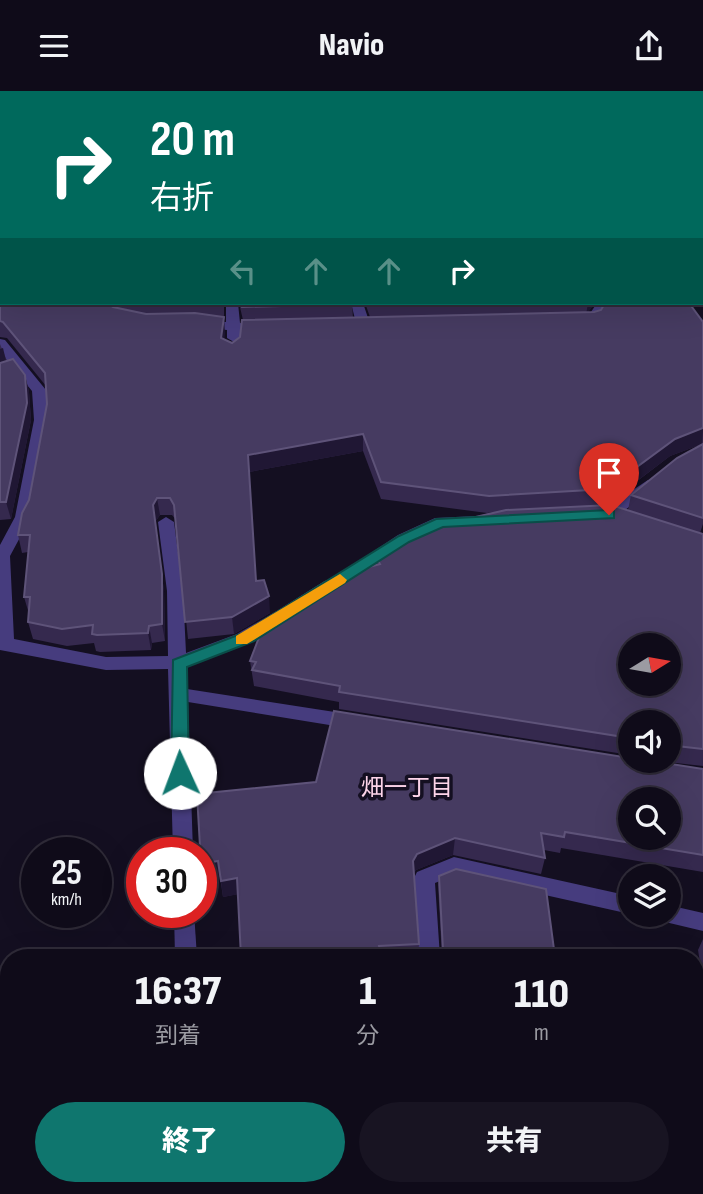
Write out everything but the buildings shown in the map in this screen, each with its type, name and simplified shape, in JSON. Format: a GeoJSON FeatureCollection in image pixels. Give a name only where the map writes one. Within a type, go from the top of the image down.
{"type":"FeatureCollection","features":[{"type":"Feature","properties":{"kind":"street"},"geometry":{"type":"LineString","coordinates":[[232,305],[232,352]]}},
{"type":"Feature","properties":{"kind":"street"},"geometry":{"type":"LineString","coordinates":[[358,305],[364,327]]}},
{"type":"Feature","properties":{"kind":"street"},"geometry":{"type":"LineString","coordinates":[[565,323],[591,322],[602,305]]}},
{"type":"Feature","properties":{"kind":"street"},"geometry":{"type":"LineString","coordinates":[[180,325],[218,323],[234,330],[273,329]]}},
{"type":"Feature","properties":{"kind":"street"},"geometry":{"type":"LineString","coordinates":[[0,343],[39,390],[41,420],[23,517],[2,556],[3,644],[120,665],[178,664],[249,637],[293,609]]}},
{"type":"Feature","properties":{"kind":"street"},"geometry":{"type":"LineString","coordinates":[[0,374],[21,368]]}},
{"type":"Feature","properties":{"kind":"street"},"geometry":{"type":"LineString","coordinates":[[633,522],[603,515],[629,502],[659,475]]}},
{"type":"Feature","properties":{"kind":"street"},"geometry":{"type":"LineString","coordinates":[[315,595],[404,539],[441,522],[493,520]]}},
{"type":"Feature","properties":{"kind":"street"},"geometry":{"type":"LineString","coordinates":[[166,522],[175,591],[183,837]]}},
{"type":"Feature","properties":{"kind":"street"},"geometry":{"type":"LineString","coordinates":[[178,694],[371,725]]}},
{"type":"Feature","properties":{"kind":"street"},"geometry":{"type":"LineString","coordinates":[[428,949],[424,878],[454,866],[618,902]]}},
{"type":"Feature","properties":{"kind":"street"},"geometry":{"type":"LineString","coordinates":[[681,917],[703,922]]}},
{"type":"Feature","properties":{"kind":"street"},"geometry":{"type":"LineString","coordinates":[[185,928],[186,949]]}},
{"type":"Feature","properties":{"kind":"slow traffic"},"geometry":{"type":"LineString","coordinates":[[241,640],[340,580]]}},
{"type":"Feature","properties":{"kind":"district","name":"畑一丁目"},"geometry":{"type":"Point","coordinates":[407,787]}},
{"type":"Feature","properties":{"kind":"route"},"geometry":{"type":"LineString","coordinates":[[180,773],[178,664],[249,637],[404,539],[441,522],[609,515]]}}]}
